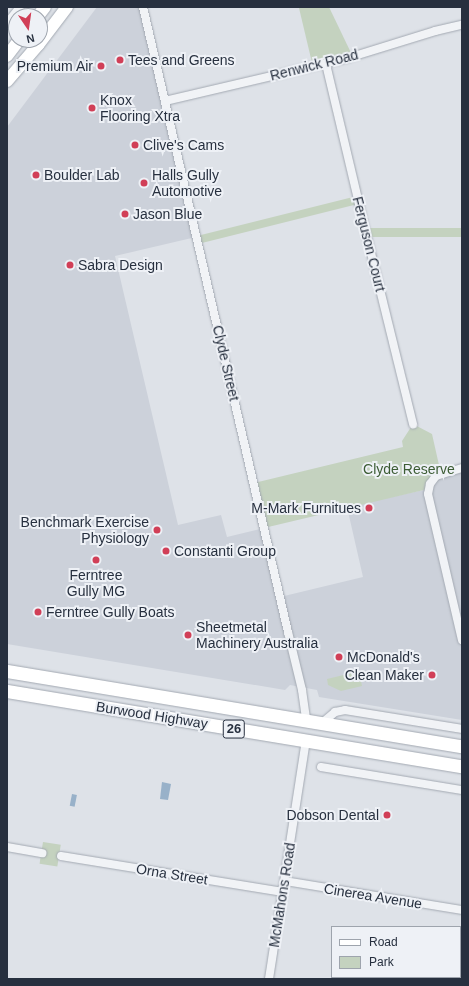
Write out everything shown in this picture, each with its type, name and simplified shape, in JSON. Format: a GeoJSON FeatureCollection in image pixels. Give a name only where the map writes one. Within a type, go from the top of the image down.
{"type":"FeatureCollection","features":[{"type":"Feature","properties":{"kind":"highway","name":"Burwood Highway"},"geometry":{"type":"LineString","coordinates":[[7,671],[462,746]]}},
{"type":"Feature","properties":{"kind":"highway","name":"Burwood Highway"},"geometry":{"type":"LineString","coordinates":[[7,691],[462,766]]}},
{"type":"Feature","properties":{"kind":"highway"},"geometry":{"type":"LineString","coordinates":[[306,720],[306,740]]}},
{"type":"Feature","properties":{"kind":"main road"},"geometry":{"type":"LineString","coordinates":[[7,81],[38,45],[67,7]]}},
{"type":"Feature","properties":{"kind":"street"},"geometry":{"type":"LineString","coordinates":[[7,23],[20,7]]}},
{"type":"Feature","properties":{"kind":"street","name":"Clyde Street"},"geometry":{"type":"LineString","coordinates":[[143,7],[302,690],[306,720]]}},
{"type":"Feature","properties":{"kind":"street","name":"Renwick Road"},"geometry":{"type":"LineString","coordinates":[[165,101],[326,64],[462,25]]}},
{"type":"Feature","properties":{"kind":"street","name":"Ferguson Court"},"geometry":{"type":"LineString","coordinates":[[326,64],[358,204],[413,424]]}},
{"type":"Feature","properties":{"kind":"street"},"geometry":{"type":"LineString","coordinates":[[462,468],[436,476],[430,484],[428,494],[462,640]]}},
{"type":"Feature","properties":{"kind":"street"},"geometry":{"type":"LineString","coordinates":[[322,723],[335,712],[346,710],[462,729]]}},
{"type":"Feature","properties":{"kind":"street","name":"McMahons Road"},"geometry":{"type":"LineString","coordinates":[[269,979],[306,740]]}},
{"type":"Feature","properties":{"kind":"street"},"geometry":{"type":"LineString","coordinates":[[321,768],[462,790]]}},
{"type":"Feature","properties":{"kind":"street"},"geometry":{"type":"LineString","coordinates":[[7,847],[42,853]]}},
{"type":"Feature","properties":{"kind":"street","name":"Orna Street"},"geometry":{"type":"LineString","coordinates":[[60,856],[283,892]]}},
{"type":"Feature","properties":{"kind":"street","name":"Cinerea Avenue"},"geometry":{"type":"LineString","coordinates":[[285,881],[462,910]]}},
{"type":"Feature","properties":{"kind":"shaded area"},"geometry":{"type":"Polygon","coordinates":[[[97,7],[143,7],[196,237],[115,256],[178,525],[221,515],[227,537],[264,528],[280,597],[363,577],[347,507],[428,489],[433,480],[462,468],[462,720],[319,697],[317,690],[290,685],[285,690],[7,644],[7,127],[97,7]]]}},
{"type":"Feature","properties":{"kind":"green space"},"geometry":{"type":"Polygon","coordinates":[[[329,7],[353,57],[313,67],[299,8],[329,7]]]}},
{"type":"Feature","properties":{"kind":"green space"},"geometry":{"type":"Polygon","coordinates":[[[357,196],[359,204],[198,244],[196,236],[357,196]]]}},
{"type":"Feature","properties":{"kind":"green space"},"geometry":{"type":"Polygon","coordinates":[[[367,228],[462,228],[462,237],[367,237],[367,228]]]}},
{"type":"Feature","properties":{"kind":"green space","name":"Clyde Reserve"},"geometry":{"type":"Polygon","coordinates":[[[413,424],[432,434],[441,474],[428,489],[264,528],[254,483],[403,447],[402,441],[413,424]]]}},
{"type":"Feature","properties":{"kind":"green space"},"geometry":{"type":"Polygon","coordinates":[[[356,672],[357,677],[360,676],[362,686],[341,691],[328,685],[327,679],[356,672]]]}},
{"type":"Feature","properties":{"kind":"green space"},"geometry":{"type":"Polygon","coordinates":[[[43,842],[61,845],[57,867],[40,864],[43,842]]]}},
{"type":"Feature","properties":{"kind":"water"},"geometry":{"type":"Polygon","coordinates":[[[162,782],[171,784],[168,800],[160,799],[162,782]]]}},
{"type":"Feature","properties":{"kind":"water"},"geometry":{"type":"Polygon","coordinates":[[[72,794],[77,795],[75,807],[70,806],[72,794]]]}},
{"type":"Feature","properties":{"kind":"place","name":"Tees and Greens"},"geometry":{"type":"Point","coordinates":[120,60]}},
{"type":"Feature","properties":{"kind":"place","name":"Premium Air"},"geometry":{"type":"Point","coordinates":[101,66]}},
{"type":"Feature","properties":{"kind":"place","name":"Knox Flooring Xtra"},"geometry":{"type":"Point","coordinates":[92,108]}},
{"type":"Feature","properties":{"kind":"place","name":"Clive's Cams"},"geometry":{"type":"Point","coordinates":[135,145]}},
{"type":"Feature","properties":{"kind":"place","name":"Boulder Lab"},"geometry":{"type":"Point","coordinates":[36,175]}},
{"type":"Feature","properties":{"kind":"place","name":"Halls Gully Automotive"},"geometry":{"type":"Point","coordinates":[144,183]}},
{"type":"Feature","properties":{"kind":"place","name":"Jason Blue"},"geometry":{"type":"Point","coordinates":[125,214]}},
{"type":"Feature","properties":{"kind":"place","name":"Sabra Design"},"geometry":{"type":"Point","coordinates":[70,265]}},
{"type":"Feature","properties":{"kind":"place","name":"M-Mark Furnitues"},"geometry":{"type":"Point","coordinates":[369,508]}},
{"type":"Feature","properties":{"kind":"place","name":"Benchmark Exercise Physiology"},"geometry":{"type":"Point","coordinates":[157,530]}},
{"type":"Feature","properties":{"kind":"place","name":"Constanti Group"},"geometry":{"type":"Point","coordinates":[166,551]}},
{"type":"Feature","properties":{"kind":"place","name":"Ferntree Gully MG"},"geometry":{"type":"Point","coordinates":[96,560]}},
{"type":"Feature","properties":{"kind":"place","name":"Ferntree Gully Boats"},"geometry":{"type":"Point","coordinates":[38,612]}},
{"type":"Feature","properties":{"kind":"place","name":"Sheetmetal Machinery Australia"},"geometry":{"type":"Point","coordinates":[188,635]}},
{"type":"Feature","properties":{"kind":"place","name":"McDonald's"},"geometry":{"type":"Point","coordinates":[339,657]}},
{"type":"Feature","properties":{"kind":"place","name":"Clean Maker"},"geometry":{"type":"Point","coordinates":[432,675]}},
{"type":"Feature","properties":{"kind":"place","name":"Dobson Dental"},"geometry":{"type":"Point","coordinates":[387,815]}}]}
